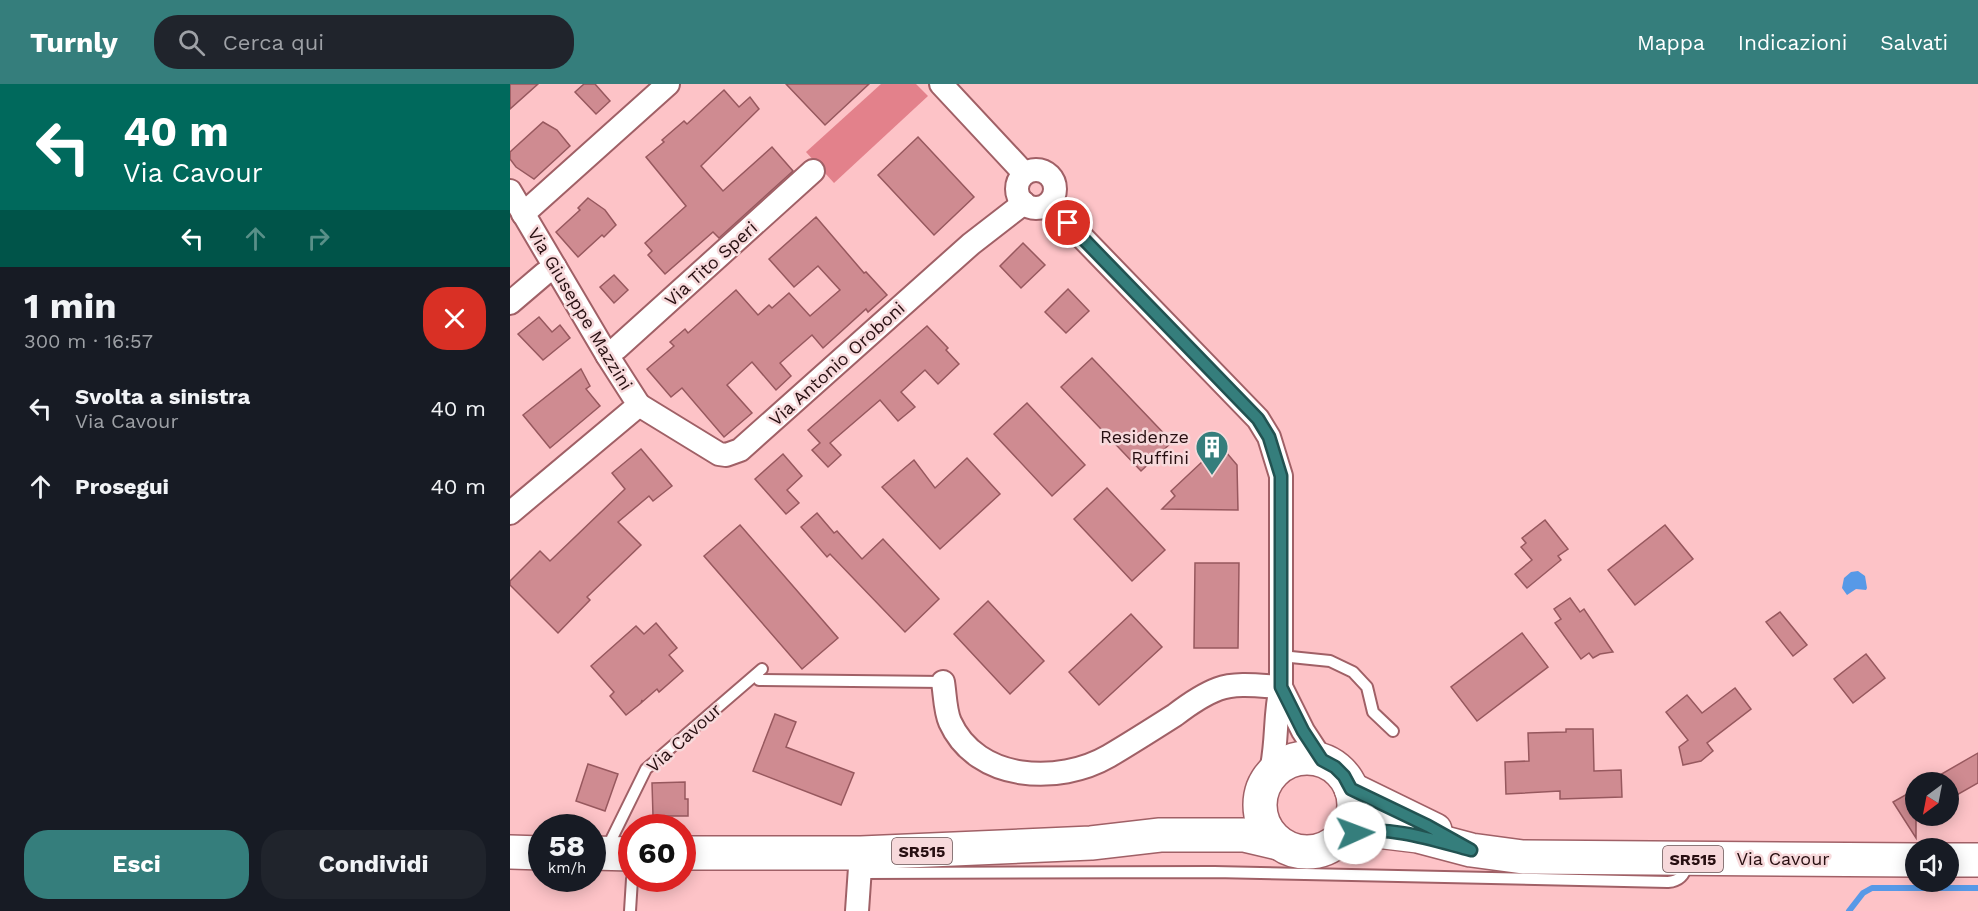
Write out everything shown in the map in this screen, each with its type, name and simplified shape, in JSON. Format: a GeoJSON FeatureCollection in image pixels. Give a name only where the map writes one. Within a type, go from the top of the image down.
{"type":"FeatureCollection","features":[{"type":"Feature","properties":{"kind":"main road"},"geometry":{"type":"LineString","coordinates":[[1294,759],[1322,760],[1335,767],[1344,776],[1351,789],[1354,801],[1349,826],[1331,845],[1318,851],[1291,850],[1278,843],[1262,821],[1259,808],[1265,784],[1281,765],[1294,759]]}},
{"type":"Feature","properties":{"kind":"main road","name":"SR515"},"geometry":{"type":"LineString","coordinates":[[1160,835],[1231,818],[1265,784]]}},
{"type":"Feature","properties":{"kind":"main road","name":"Via Cavour"},"geometry":{"type":"LineString","coordinates":[[1351,789],[1428,826],[1471,850]]}},
{"type":"Feature","properties":{"kind":"main road","name":"Via Cavour"},"geometry":{"type":"LineString","coordinates":[[1342,836],[1368,830],[1378,831],[1418,836],[1471,850],[1523,857],[1905,860]]}},
{"type":"Feature","properties":{"kind":"main road","name":"SR515"},"geometry":{"type":"LineString","coordinates":[[696,854],[861,863],[1160,835],[1244,835],[1278,843]]}},
{"type":"Feature","properties":{"kind":"main road"},"geometry":{"type":"LineString","coordinates":[[510,852],[528,853]]}},
{"type":"Feature","properties":{"kind":"main road"},"geometry":{"type":"LineString","coordinates":[[1959,860],[1978,860]]}},
{"type":"Feature","properties":{"kind":"street"},"geometry":{"type":"LineString","coordinates":[[523,214],[668,84]]}},
{"type":"Feature","properties":{"kind":"street"},"geometry":{"type":"LineString","coordinates":[[941,84],[1024,173]]}},
{"type":"Feature","properties":{"kind":"street"},"geometry":{"type":"LineString","coordinates":[[1038,169],[1050,176],[1056,190],[1049,203],[1035,209],[1024,203],[1017,195],[1016,187],[1024,173],[1038,169]]}},
{"type":"Feature","properties":{"kind":"street","name":"Via Tito Speri"},"geometry":{"type":"LineString","coordinates":[[607,355],[813,171]]}},
{"type":"Feature","properties":{"kind":"street","name":"Via Giuseppe Mazzini"},"geometry":{"type":"LineString","coordinates":[[510,191],[639,405],[510,513]]}},
{"type":"Feature","properties":{"kind":"street","name":"Via Antonio Oroboni"},"geometry":{"type":"LineString","coordinates":[[639,405],[719,454],[726,455],[740,450],[972,244],[1024,203]]}},
{"type":"Feature","properties":{"kind":"street"},"geometry":{"type":"LineString","coordinates":[[1049,203],[1258,419],[1269,437],[1281,476],[1281,687],[1276,706],[1276,741],[1265,784]]}},
{"type":"Feature","properties":{"kind":"street"},"geometry":{"type":"LineString","coordinates":[[510,303],[543,274],[555,267]]}},
{"type":"Feature","properties":{"kind":"street"},"geometry":{"type":"LineString","coordinates":[[943,682],[950,721],[965,744],[978,757],[998,768],[1024,773],[1058,773],[1079,770],[1108,757],[1194,701],[1218,689],[1228,686],[1281,687]]}},
{"type":"Feature","properties":{"kind":"street"},"geometry":{"type":"LineString","coordinates":[[1281,687],[1303,731],[1322,760]]}},
{"type":"Feature","properties":{"kind":"street"},"geometry":{"type":"LineString","coordinates":[[857,911],[861,863]]}},
{"type":"Feature","properties":{"kind":"lane"},"geometry":{"type":"LineString","coordinates":[[1280,656],[1330,661],[1353,672],[1367,687],[1374,712],[1393,731]]}},
{"type":"Feature","properties":{"kind":"lane","name":"Via Cavour"},"geometry":{"type":"LineString","coordinates":[[612,854],[612,838],[646,769],[761,674],[943,682]]}},
{"type":"Feature","properties":{"kind":"lane"},"geometry":{"type":"LineString","coordinates":[[861,863],[1668,882],[1683,876],[1688,859]]}},
{"type":"Feature","properties":{"kind":"lane"},"geometry":{"type":"LineString","coordinates":[[630,911],[631,892]]}},
{"type":"Feature","properties":{"kind":"shaded area"},"geometry":{"type":"Polygon","coordinates":[[[881,84],[916,84],[928,96],[834,183],[806,152],[881,84]]]}},
{"type":"Feature","properties":{"kind":"water"},"geometry":{"type":"Polygon","coordinates":[[[1858,571],[1865,576],[1867,588],[1866,590],[1856,589],[1847,595],[1842,588],[1844,578],[1851,572],[1858,571]]]}},
{"type":"Feature","properties":{"kind":"building"},"geometry":{"type":"Polygon","coordinates":[[[510,84],[538,84],[510,109],[510,84]]]}},
{"type":"Feature","properties":{"kind":"building"},"geometry":{"type":"Polygon","coordinates":[[[584,84],[595,84],[610,101],[596,114],[575,92],[584,84]]]}},
{"type":"Feature","properties":{"kind":"building"},"geometry":{"type":"Polygon","coordinates":[[[786,84],[869,84],[825,125],[786,84]]]}},
{"type":"Feature","properties":{"kind":"building"},"geometry":{"type":"Polygon","coordinates":[[[724,90],[739,107],[750,97],[759,109],[701,166],[723,191],[772,147],[793,171],[719,238],[713,232],[665,274],[648,255],[652,251],[645,243],[686,206],[646,157],[684,121],[687,124],[724,90]]]}},
{"type":"Feature","properties":{"kind":"building"},"geometry":{"type":"Polygon","coordinates":[[[543,122],[557,130],[570,146],[534,179],[516,167],[510,159],[510,152],[543,122]]]}},
{"type":"Feature","properties":{"kind":"building"},"geometry":{"type":"Polygon","coordinates":[[[918,137],[974,197],[934,235],[878,175],[918,137]]]}},
{"type":"Feature","properties":{"kind":"building"},"geometry":{"type":"Polygon","coordinates":[[[588,198],[605,210],[616,225],[578,257],[556,232],[580,210],[578,208],[588,198]]]}},
{"type":"Feature","properties":{"kind":"building"},"geometry":{"type":"Polygon","coordinates":[[[816,217],[864,273],[866,272],[887,295],[868,312],[866,309],[823,348],[812,335],[780,363],[791,376],[776,390],[752,362],[727,385],[752,413],[724,437],[682,388],[671,397],[647,369],[674,346],[670,342],[685,329],[688,333],[736,290],[758,315],[769,305],[772,308],[789,293],[810,316],[840,290],[818,266],[794,287],[769,259],[816,217]]]}},
{"type":"Feature","properties":{"kind":"building"},"geometry":{"type":"Polygon","coordinates":[[[1023,243],[1045,265],[1021,288],[1000,266],[1023,243]]]}},
{"type":"Feature","properties":{"kind":"building"},"geometry":{"type":"Polygon","coordinates":[[[614,275],[628,290],[614,303],[600,287],[614,275]]]}},
{"type":"Feature","properties":{"kind":"building"},"geometry":{"type":"Polygon","coordinates":[[[1068,289],[1089,311],[1066,333],[1045,312],[1068,289]]]}},
{"type":"Feature","properties":{"kind":"building"},"geometry":{"type":"Polygon","coordinates":[[[539,317],[552,332],[560,325],[570,338],[543,360],[518,334],[539,317]]]}},
{"type":"Feature","properties":{"kind":"building"},"geometry":{"type":"Polygon","coordinates":[[[927,326],[948,348],[946,350],[959,364],[938,384],[925,370],[901,392],[915,407],[898,421],[880,400],[830,443],[841,455],[828,467],[812,450],[820,443],[808,430],[927,326]]]}},
{"type":"Feature","properties":{"kind":"building"},"geometry":{"type":"Polygon","coordinates":[[[1092,358],[1172,442],[1141,471],[1061,387],[1092,358]]]}},
{"type":"Feature","properties":{"kind":"building"},"geometry":{"type":"Polygon","coordinates":[[[581,369],[590,386],[586,389],[600,406],[550,448],[523,415],[581,369]]]}},
{"type":"Feature","properties":{"kind":"building"},"geometry":{"type":"Polygon","coordinates":[[[1027,403],[1085,465],[1052,496],[994,434],[1027,403]]]}},
{"type":"Feature","properties":{"kind":"building","name":"Residenze Ruffini"},"geometry":{"type":"Polygon","coordinates":[[[1220,445],[1237,465],[1238,510],[1162,509],[1175,496],[1171,491],[1220,445]]]}},
{"type":"Feature","properties":{"kind":"building"},"geometry":{"type":"Polygon","coordinates":[[[641,449],[672,486],[653,501],[649,496],[618,522],[641,545],[587,597],[590,600],[558,633],[510,585],[510,581],[540,551],[550,561],[625,489],[612,473],[641,449]]]}},
{"type":"Feature","properties":{"kind":"building"},"geometry":{"type":"Polygon","coordinates":[[[783,454],[802,476],[787,490],[799,503],[786,514],[755,479],[783,454]]]}},
{"type":"Feature","properties":{"kind":"building"},"geometry":{"type":"Polygon","coordinates":[[[967,458],[1000,494],[940,549],[882,487],[914,460],[935,488],[967,458]]]}},
{"type":"Feature","properties":{"kind":"building"},"geometry":{"type":"Polygon","coordinates":[[[1107,488],[1165,550],[1132,581],[1074,519],[1107,488]]]}},
{"type":"Feature","properties":{"kind":"building"},"geometry":{"type":"Polygon","coordinates":[[[817,513],[834,533],[837,531],[862,559],[883,539],[939,599],[905,632],[830,554],[827,557],[801,527],[817,513]]]}},
{"type":"Feature","properties":{"kind":"building"},"geometry":{"type":"Polygon","coordinates":[[[1545,520],[1568,549],[1558,556],[1561,560],[1527,588],[1515,574],[1532,560],[1521,547],[1526,543],[1522,538],[1545,520]]]}},
{"type":"Feature","properties":{"kind":"building"},"geometry":{"type":"Polygon","coordinates":[[[740,525],[838,638],[802,669],[704,556],[740,525]]]}},
{"type":"Feature","properties":{"kind":"building"},"geometry":{"type":"Polygon","coordinates":[[[1665,525],[1693,559],[1635,605],[1608,570],[1665,525]]]}},
{"type":"Feature","properties":{"kind":"building"},"geometry":{"type":"Polygon","coordinates":[[[1195,563],[1239,563],[1238,648],[1194,648],[1195,563]]]}},
{"type":"Feature","properties":{"kind":"building"},"geometry":{"type":"Polygon","coordinates":[[[1570,598],[1580,612],[1584,609],[1613,652],[1600,654],[1593,658],[1589,653],[1581,659],[1555,623],[1561,619],[1554,609],[1570,598]]]}},
{"type":"Feature","properties":{"kind":"building"},"geometry":{"type":"Polygon","coordinates":[[[988,601],[1044,661],[1010,694],[954,634],[988,601]]]}},
{"type":"Feature","properties":{"kind":"building"},"geometry":{"type":"Polygon","coordinates":[[[1780,612],[1807,645],[1793,656],[1766,622],[1780,612]]]}},
{"type":"Feature","properties":{"kind":"building"},"geometry":{"type":"Polygon","coordinates":[[[1131,614],[1162,647],[1099,705],[1069,672],[1131,614]]]}},
{"type":"Feature","properties":{"kind":"building"},"geometry":{"type":"Polygon","coordinates":[[[656,623],[677,648],[669,655],[683,671],[659,692],[657,689],[642,702],[642,700],[626,715],[610,696],[614,692],[591,666],[636,626],[644,634],[656,623]]]}},
{"type":"Feature","properties":{"kind":"building"},"geometry":{"type":"Polygon","coordinates":[[[1522,633],[1548,667],[1477,721],[1451,687],[1522,633]]]}},
{"type":"Feature","properties":{"kind":"building"},"geometry":{"type":"Polygon","coordinates":[[[1866,654],[1885,678],[1853,703],[1834,679],[1866,654]]]}},
{"type":"Feature","properties":{"kind":"building"},"geometry":{"type":"Polygon","coordinates":[[[1735,688],[1751,709],[1707,743],[1713,751],[1701,761],[1683,765],[1679,747],[1688,740],[1666,712],[1687,695],[1702,713],[1735,688]]]}},
{"type":"Feature","properties":{"kind":"building"},"geometry":{"type":"Polygon","coordinates":[[[775,714],[796,722],[786,747],[854,773],[841,805],[753,771],[775,714]]]}},
{"type":"Feature","properties":{"kind":"building"},"geometry":{"type":"Polygon","coordinates":[[[1566,729],[1593,729],[1594,771],[1621,770],[1622,797],[1560,799],[1560,791],[1506,794],[1505,762],[1529,761],[1528,733],[1566,732],[1566,729]]]}},
{"type":"Feature","properties":{"kind":"building"},"geometry":{"type":"Polygon","coordinates":[[[1978,753],[1978,783],[1959,794],[1959,772],[1945,772],[1978,753]]]}},
{"type":"Feature","properties":{"kind":"building"},"geometry":{"type":"Polygon","coordinates":[[[588,764],[618,774],[605,811],[576,801],[588,764]]]}},
{"type":"Feature","properties":{"kind":"building"},"geometry":{"type":"Polygon","coordinates":[[[685,782],[688,814],[653,814],[652,783],[685,782]]]}},
{"type":"Feature","properties":{"kind":"building"},"geometry":{"type":"Polygon","coordinates":[[[1905,795],[1905,821],[1893,802],[1905,795]]]}},
{"type":"Feature","properties":{"kind":"building"},"geometry":{"type":"Polygon","coordinates":[[[1908,826],[1916,826],[1916,838],[1908,826]]]}},
{"type":"Feature","properties":{"kind":"waterway"},"geometry":{"type":"LineString","coordinates":[[1849,911],[1863,893],[1872,888],[1978,888]]}},
{"type":"Feature","properties":{"kind":"place","name":"Residenze Ruffini"},"geometry":{"type":"Point","coordinates":[1212,476]}},
{"type":"Feature","properties":{"kind":"route"},"geometry":{"type":"LineString","coordinates":[[1068,223],[1258,419],[1269,437],[1278,460],[1281,476],[1281,687],[1303,731],[1322,760],[1335,767],[1344,776],[1351,789],[1428,826],[1471,850],[1418,836],[1368,830],[1355,833]]}}]}
